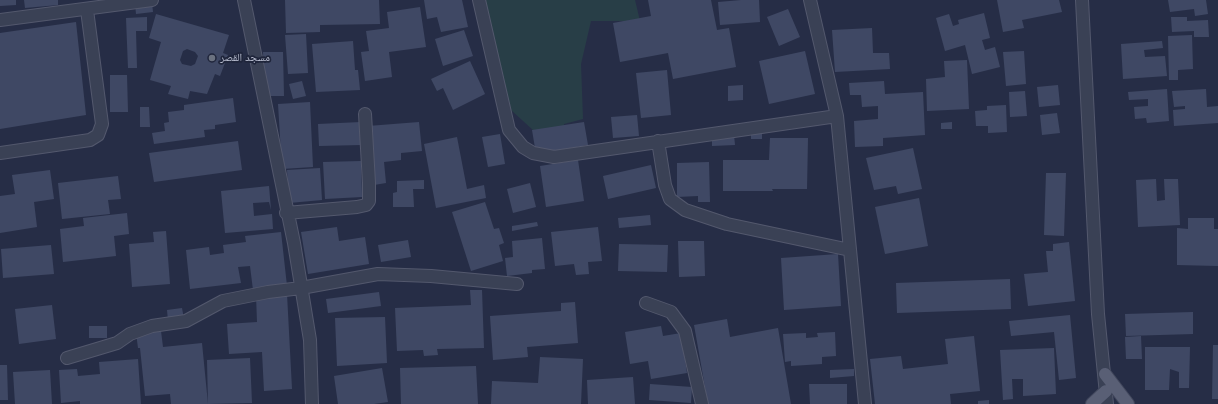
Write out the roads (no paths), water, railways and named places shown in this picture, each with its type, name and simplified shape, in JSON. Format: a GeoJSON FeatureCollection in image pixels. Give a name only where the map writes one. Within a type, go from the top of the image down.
{"type":"FeatureCollection","features":[{"type":"Feature","properties":{"kind":"main road"},"geometry":{"type":"LineString","coordinates":[[1105,374],[1128,404]]}},
{"type":"Feature","properties":{"kind":"main road"},"geometry":{"type":"LineString","coordinates":[[1092,404],[1106,391]]}},
{"type":"Feature","properties":{"kind":"street"},"geometry":{"type":"LineString","coordinates":[[0,20],[87,10],[152,0]]}},
{"type":"Feature","properties":{"kind":"street"},"geometry":{"type":"LineString","coordinates":[[244,0],[310,340],[312,404]]}},
{"type":"Feature","properties":{"kind":"street"},"geometry":{"type":"LineString","coordinates":[[479,0],[509,130],[523,148],[533,153],[554,157],[837,116]]}},
{"type":"Feature","properties":{"kind":"street"},"geometry":{"type":"LineString","coordinates":[[810,0],[837,116],[865,404]]}},
{"type":"Feature","properties":{"kind":"street"},"geometry":{"type":"LineString","coordinates":[[1082,0],[1098,314],[1107,404]]}},
{"type":"Feature","properties":{"kind":"street"},"geometry":{"type":"LineString","coordinates":[[0,153],[90,140],[98,135],[102,124],[87,10]]}},
{"type":"Feature","properties":{"kind":"street"},"geometry":{"type":"LineString","coordinates":[[286,213],[357,208],[366,205],[369,201],[370,182],[365,114]]}},
{"type":"Feature","properties":{"kind":"street"},"geometry":{"type":"LineString","coordinates":[[658,141],[665,185],[670,199],[685,210],[728,224],[850,250]]}},
{"type":"Feature","properties":{"kind":"street"},"geometry":{"type":"LineString","coordinates":[[67,358],[117,343],[130,334],[152,326],[186,321],[222,301],[268,292],[301,288],[378,274],[431,276],[517,284]]}},
{"type":"Feature","properties":{"kind":"street"},"geometry":{"type":"LineString","coordinates":[[646,303],[671,312],[685,332],[702,404]]}},
{"type":"Feature","properties":{"kind":"place","name":"مسجد القصر"},"geometry":{"type":"Point","coordinates":[212,58]}}]}
